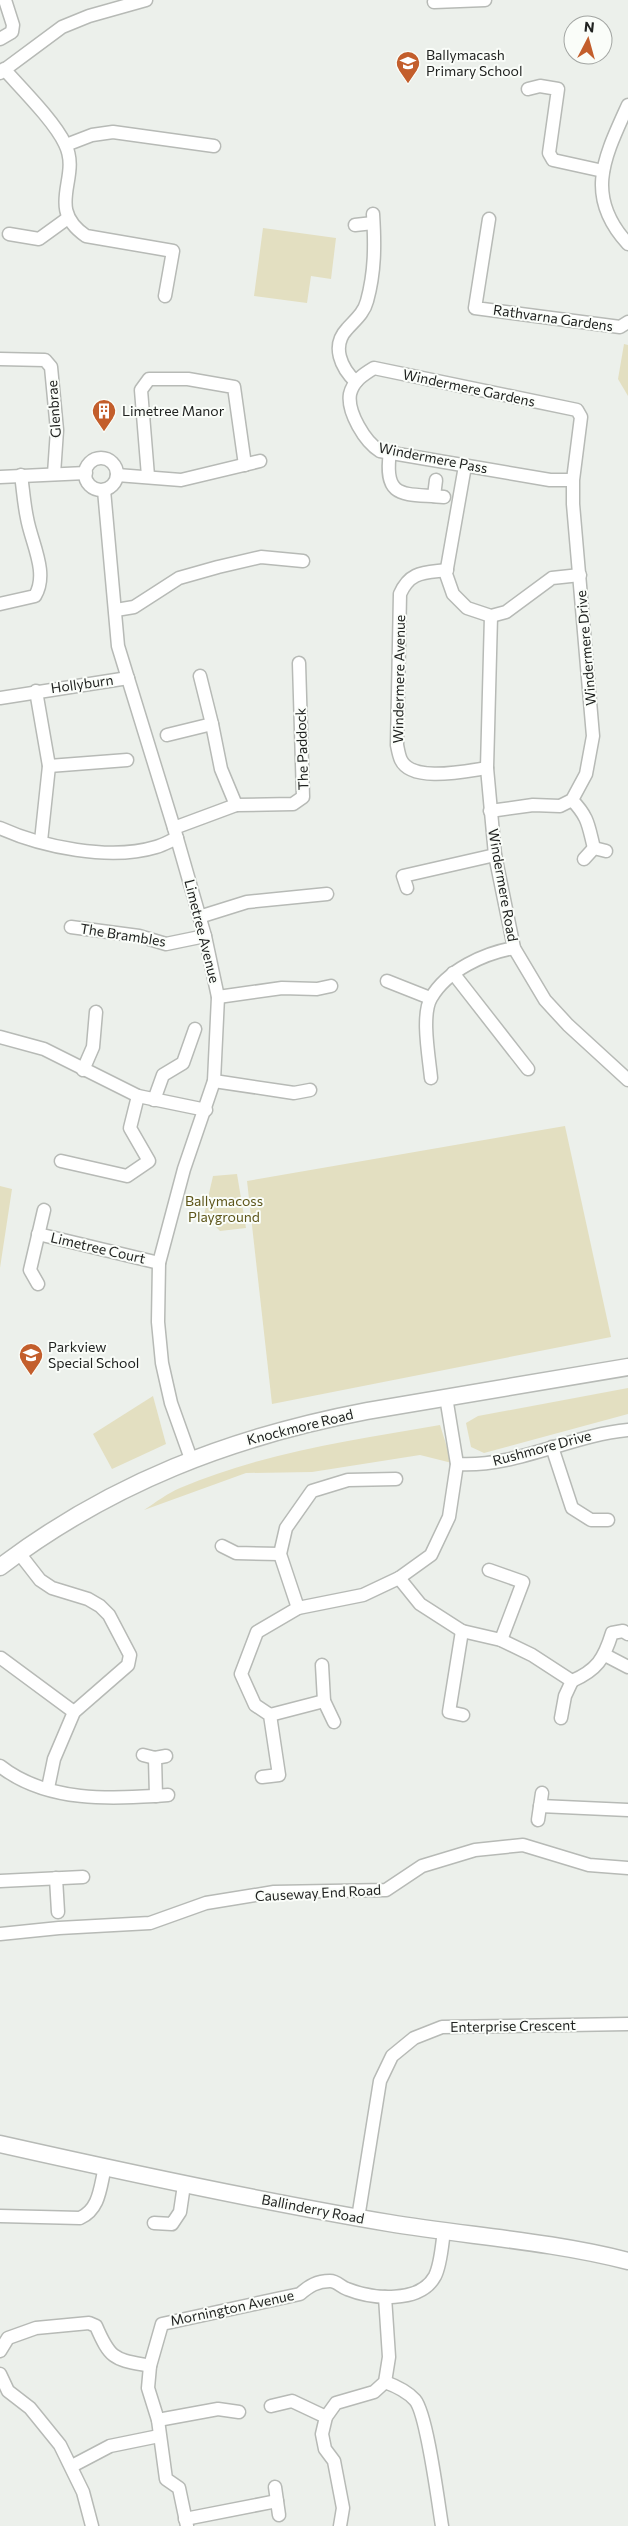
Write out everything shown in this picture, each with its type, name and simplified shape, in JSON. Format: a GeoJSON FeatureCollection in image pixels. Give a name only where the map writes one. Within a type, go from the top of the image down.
{"type":"FeatureCollection","features":[{"type":"Feature","properties":{"kind":"main road","name":"Knockmore Road"},"geometry":{"type":"LineString","coordinates":[[0,1567],[50,1531],[98,1503],[191,1459],[240,1442],[328,1418],[628,1367]]}},
{"type":"Feature","properties":{"kind":"main road","name":"Ballinderry Road"},"geometry":{"type":"LineString","coordinates":[[0,2144],[184,2185],[358,2218],[541,2244],[628,2261]]}},
{"type":"Feature","properties":{"kind":"street"},"geometry":{"type":"LineString","coordinates":[[0,39],[12,32],[13,25],[5,0]]}},
{"type":"Feature","properties":{"kind":"street"},"geometry":{"type":"LineString","coordinates":[[146,0],[89,16],[62,27],[2,71],[57,131],[66,145],[68,166],[65,209],[74,228],[86,236],[173,251],[166,296]]}},
{"type":"Feature","properties":{"kind":"street"},"geometry":{"type":"LineString","coordinates":[[434,2],[485,0]]}},
{"type":"Feature","properties":{"kind":"street"},"geometry":{"type":"LineString","coordinates":[[528,89],[540,86],[558,89],[549,153],[553,160],[603,171]]}},
{"type":"Feature","properties":{"kind":"street"},"geometry":{"type":"LineString","coordinates":[[628,105],[613,137],[603,171],[602,202],[612,226],[628,244]]}},
{"type":"Feature","properties":{"kind":"street"},"geometry":{"type":"LineString","coordinates":[[66,145],[92,135],[113,132],[214,146]]}},
{"type":"Feature","properties":{"kind":"street"},"geometry":{"type":"LineString","coordinates":[[9,234],[38,238],[68,218]]}},
{"type":"Feature","properties":{"kind":"street"},"geometry":{"type":"LineString","coordinates":[[355,225],[373,219],[375,266],[366,305],[340,338],[338,352],[343,366],[359,379]]}},
{"type":"Feature","properties":{"kind":"street","name":"Rathvarna Gardens"},"geometry":{"type":"LineString","coordinates":[[489,219],[475,308],[620,327],[628,322]]}},
{"type":"Feature","properties":{"kind":"street","name":"Glenbrae"},"geometry":{"type":"LineString","coordinates":[[0,358],[45,360],[51,367],[58,430],[54,474]]}},
{"type":"Feature","properties":{"kind":"street","name":"Windermere Gardens"},"geometry":{"type":"LineString","coordinates":[[359,379],[374,368],[577,410]]}},
{"type":"Feature","properties":{"kind":"street"},"geometry":{"type":"LineString","coordinates":[[148,476],[141,390],[149,378],[188,379],[234,387],[245,465]]}},
{"type":"Feature","properties":{"kind":"street","name":"Windermere Pass"},"geometry":{"type":"LineString","coordinates":[[359,379],[350,394],[351,408],[370,445],[390,452],[465,466],[550,480],[573,480]]}},
{"type":"Feature","properties":{"kind":"street","name":"Windermere Drive"},"geometry":{"type":"LineString","coordinates":[[572,800],[586,774],[593,736],[573,480],[581,417],[577,410]]}},
{"type":"Feature","properties":{"kind":"street"},"geometry":{"type":"LineString","coordinates":[[390,452],[387,472],[389,483],[396,490],[439,497],[436,480]]}},
{"type":"Feature","properties":{"kind":"street"},"geometry":{"type":"LineString","coordinates":[[102,458],[112,462],[117,475],[113,485],[104,490],[90,486],[86,473],[89,464],[102,458]]}},
{"type":"Feature","properties":{"kind":"street"},"geometry":{"type":"LineString","coordinates":[[117,475],[181,480],[260,461]]}},
{"type":"Feature","properties":{"kind":"street"},"geometry":{"type":"LineString","coordinates":[[465,466],[447,570],[453,594],[467,608],[491,616],[506,612],[552,578],[580,575]]}},
{"type":"Feature","properties":{"kind":"street"},"geometry":{"type":"LineString","coordinates":[[0,477],[86,473]]}},
{"type":"Feature","properties":{"kind":"street"},"geometry":{"type":"LineString","coordinates":[[0,604],[35,596],[41,587],[37,553],[27,518],[21,475]]}},
{"type":"Feature","properties":{"kind":"street","name":"Limetree Avenue"},"geometry":{"type":"LineString","coordinates":[[104,490],[118,646],[176,833],[205,936],[218,997],[214,1081],[206,1110],[184,1169],[159,1263],[158,1322],[162,1363],[171,1403],[191,1459]]}},
{"type":"Feature","properties":{"kind":"street"},"geometry":{"type":"LineString","coordinates":[[116,610],[134,607],[178,578],[218,567],[261,557],[303,562]]}},
{"type":"Feature","properties":{"kind":"street","name":"Windermere Avenue"},"geometry":{"type":"LineString","coordinates":[[447,570],[416,574],[405,582],[400,594],[397,745],[401,761],[408,769],[416,773],[427,774],[487,768]]}},
{"type":"Feature","properties":{"kind":"street","name":"Windermere Road"},"geometry":{"type":"LineString","coordinates":[[491,616],[487,768],[495,855],[514,948],[545,1000],[568,1026],[628,1080]]}},
{"type":"Feature","properties":{"kind":"street","name":"The Paddock"},"geometry":{"type":"LineString","coordinates":[[176,833],[236,805],[293,804],[303,797],[299,662]]}},
{"type":"Feature","properties":{"kind":"street"},"geometry":{"type":"LineString","coordinates":[[200,676],[221,769],[236,805]]}},
{"type":"Feature","properties":{"kind":"street","name":"Hollyburn"},"geometry":{"type":"LineString","coordinates":[[0,698],[128,678]]}},
{"type":"Feature","properties":{"kind":"street","name":"Hollyburn"},"geometry":{"type":"LineString","coordinates":[[36,691],[49,766],[41,841]]}},
{"type":"Feature","properties":{"kind":"street"},"geometry":{"type":"LineString","coordinates":[[167,735],[212,724]]}},
{"type":"Feature","properties":{"kind":"street"},"geometry":{"type":"LineString","coordinates":[[49,766],[127,760]]}},
{"type":"Feature","properties":{"kind":"street"},"geometry":{"type":"LineString","coordinates":[[490,811],[534,805],[560,806],[572,800],[585,814],[600,850],[584,859]]}},
{"type":"Feature","properties":{"kind":"street"},"geometry":{"type":"LineString","coordinates":[[0,828],[24,839],[82,851],[126,852],[156,848],[176,833]]}},
{"type":"Feature","properties":{"kind":"street"},"geometry":{"type":"LineString","coordinates":[[407,888],[404,876],[495,855]]}},
{"type":"Feature","properties":{"kind":"street"},"geometry":{"type":"LineString","coordinates":[[199,917],[247,902],[327,894]]}},
{"type":"Feature","properties":{"kind":"street","name":"The Brambles"},"geometry":{"type":"LineString","coordinates":[[71,927],[139,936],[166,944],[205,936]]}},
{"type":"Feature","properties":{"kind":"street"},"geometry":{"type":"LineString","coordinates":[[431,1078],[425,1028],[430,998],[453,973],[476,959],[497,951],[514,948]]}},
{"type":"Feature","properties":{"kind":"street"},"geometry":{"type":"LineString","coordinates":[[453,973],[528,1069]]}},
{"type":"Feature","properties":{"kind":"street"},"geometry":{"type":"LineString","coordinates":[[387,981],[430,998]]}},
{"type":"Feature","properties":{"kind":"street"},"geometry":{"type":"LineString","coordinates":[[218,997],[282,988],[317,989],[331,986]]}},
{"type":"Feature","properties":{"kind":"street"},"geometry":{"type":"LineString","coordinates":[[83,1070],[93,1047],[96,1012]]}},
{"type":"Feature","properties":{"kind":"street"},"geometry":{"type":"LineString","coordinates":[[154,1100],[163,1075],[182,1063],[195,1029]]}},
{"type":"Feature","properties":{"kind":"street"},"geometry":{"type":"LineString","coordinates":[[0,1037],[44,1049],[138,1096],[206,1110]]}},
{"type":"Feature","properties":{"kind":"street"},"geometry":{"type":"LineString","coordinates":[[214,1081],[294,1093],[310,1090]]}},
{"type":"Feature","properties":{"kind":"street"},"geometry":{"type":"LineString","coordinates":[[61,1161],[128,1176],[148,1161],[130,1128],[138,1096]]}},
{"type":"Feature","properties":{"kind":"street","name":"Limetree Court"},"geometry":{"type":"LineString","coordinates":[[38,1284],[30,1270],[44,1210]]}},
{"type":"Feature","properties":{"kind":"street","name":"Limetree Court"},"geometry":{"type":"LineString","coordinates":[[38,1234],[159,1263]]}},
{"type":"Feature","properties":{"kind":"street"},"geometry":{"type":"LineString","coordinates":[[324,1701],[270,1715],[254,1705],[241,1674],[257,1632],[298,1608],[363,1595],[399,1578],[431,1555],[449,1517],[457,1464],[446,1397]]}},
{"type":"Feature","properties":{"kind":"street","name":"Rushmore Drive"},"geometry":{"type":"LineString","coordinates":[[457,1464],[479,1465],[601,1433],[628,1430]]}},
{"type":"Feature","properties":{"kind":"street"},"geometry":{"type":"LineString","coordinates":[[552,1447],[572,1508],[592,1520],[608,1520]]}},
{"type":"Feature","properties":{"kind":"street"},"geometry":{"type":"LineString","coordinates":[[298,1608],[280,1554],[286,1528],[312,1491],[348,1480],[396,1479]]}},
{"type":"Feature","properties":{"kind":"street"},"geometry":{"type":"LineString","coordinates":[[222,1546],[236,1552],[280,1554]]}},
{"type":"Feature","properties":{"kind":"street"},"geometry":{"type":"LineString","coordinates":[[19,1553],[40,1580],[52,1588],[100,1606],[109,1616],[130,1655],[128,1665],[74,1712],[54,1759],[48,1788]]}},
{"type":"Feature","properties":{"kind":"street"},"geometry":{"type":"LineString","coordinates":[[489,1570],[523,1582],[501,1640]]}},
{"type":"Feature","properties":{"kind":"street"},"geometry":{"type":"LineString","coordinates":[[399,1578],[420,1604],[462,1631],[501,1640],[532,1655],[572,1681]]}},
{"type":"Feature","properties":{"kind":"street"},"geometry":{"type":"LineString","coordinates":[[462,1631],[449,1712],[463,1715]]}},
{"type":"Feature","properties":{"kind":"street"},"geometry":{"type":"LineString","coordinates":[[561,1718],[564,1696],[572,1681],[588,1674],[605,1655],[612,1633],[623,1631],[628,1634]]}},
{"type":"Feature","properties":{"kind":"street"},"geometry":{"type":"LineString","coordinates":[[605,1655],[628,1667]]}},
{"type":"Feature","properties":{"kind":"street"},"geometry":{"type":"LineString","coordinates":[[0,1658],[74,1712]]}},
{"type":"Feature","properties":{"kind":"street"},"geometry":{"type":"LineString","coordinates":[[322,1665],[324,1701],[334,1722]]}},
{"type":"Feature","properties":{"kind":"street"},"geometry":{"type":"LineString","coordinates":[[262,1778],[279,1775],[270,1715]]}},
{"type":"Feature","properties":{"kind":"street"},"geometry":{"type":"LineString","coordinates":[[0,1766],[16,1778],[75,1796],[103,1798],[162,1795],[155,1756]]}},
{"type":"Feature","properties":{"kind":"street"},"geometry":{"type":"LineString","coordinates":[[538,1820],[542,1793]]}},
{"type":"Feature","properties":{"kind":"street"},"geometry":{"type":"LineString","coordinates":[[540,1806],[628,1810]]}},
{"type":"Feature","properties":{"kind":"street","name":"Causeway End Road"},"geometry":{"type":"LineString","coordinates":[[0,1934],[150,1922],[206,1903],[274,1892],[386,1890],[422,1866],[475,1850],[513,1846],[523,1845],[589,1865],[628,1868]]}},
{"type":"Feature","properties":{"kind":"street"},"geometry":{"type":"LineString","coordinates":[[0,1881],[82,1877]]}},
{"type":"Feature","properties":{"kind":"street"},"geometry":{"type":"LineString","coordinates":[[56,1878],[58,1912]]}},
{"type":"Feature","properties":{"kind":"street","name":"Enterprise Crescent"},"geometry":{"type":"LineString","coordinates":[[358,2218],[380,2081],[392,2056],[414,2038],[442,2027],[628,2024]]}},
{"type":"Feature","properties":{"kind":"street"},"geometry":{"type":"LineString","coordinates":[[0,2216],[80,2218],[90,2214],[96,2204],[104,2167]]}},
{"type":"Feature","properties":{"kind":"street"},"geometry":{"type":"LineString","coordinates":[[154,2223],[172,2224],[178,2218],[184,2185]]}},
{"type":"Feature","properties":{"kind":"street","name":"Mornington Avenue"},"geometry":{"type":"LineString","coordinates":[[186,2522],[179,2488],[166,2479],[158,2420],[148,2388],[150,2366],[162,2324],[300,2294],[310,2285],[330,2281],[347,2289],[386,2297],[402,2297],[421,2292],[434,2276],[444,2231]]}},
{"type":"Feature","properties":{"kind":"street"},"geometry":{"type":"LineString","coordinates":[[340,2526],[343,2508],[334,2461],[325,2449],[322,2434],[326,2417],[336,2403],[374,2392],[385,2382],[389,2357],[386,2297]]}},
{"type":"Feature","properties":{"kind":"street"},"geometry":{"type":"LineString","coordinates":[[0,2351],[8,2338],[36,2328],[89,2323],[96,2326],[105,2346],[117,2359],[150,2366]]}},
{"type":"Feature","properties":{"kind":"street"},"geometry":{"type":"LineString","coordinates":[[0,2374],[8,2391],[30,2408],[60,2445],[72,2466],[83,2492],[92,2526]]}},
{"type":"Feature","properties":{"kind":"street"},"geometry":{"type":"LineString","coordinates":[[385,2382],[401,2388],[416,2401],[423,2418],[442,2526]]}},
{"type":"Feature","properties":{"kind":"street"},"geometry":{"type":"LineString","coordinates":[[271,2406],[292,2402],[326,2417]]}},
{"type":"Feature","properties":{"kind":"street"},"geometry":{"type":"LineString","coordinates":[[158,2420],[218,2410],[238,2412]]}},
{"type":"Feature","properties":{"kind":"street"},"geometry":{"type":"LineString","coordinates":[[72,2466],[110,2446],[159,2436]]}},
{"type":"Feature","properties":{"kind":"street"},"geometry":{"type":"LineString","coordinates":[[275,2487],[279,2515]]}},
{"type":"Feature","properties":{"kind":"street"},"geometry":{"type":"LineString","coordinates":[[186,2522],[277,2500]]}},
{"type":"Feature","properties":{"kind":"green space"},"geometry":{"type":"Polygon","coordinates":[[[263,228],[336,238],[331,279],[311,276],[307,303],[254,296],[263,228]]]}},
{"type":"Feature","properties":{"kind":"green space"},"geometry":{"type":"Polygon","coordinates":[[[624,344],[628,345],[628,396],[618,379],[624,344]]]}},
{"type":"Feature","properties":{"kind":"green space"},"geometry":{"type":"Polygon","coordinates":[[[565,1126],[611,1337],[272,1404],[247,1181],[565,1126]]]}},
{"type":"Feature","properties":{"kind":"green space","name":"Ballymacoss Playground"},"geometry":{"type":"Polygon","coordinates":[[[237,1174],[246,1228],[220,1231],[204,1215],[213,1176],[237,1174]]]}},
{"type":"Feature","properties":{"kind":"green space"},"geometry":{"type":"Polygon","coordinates":[[[0,1186],[12,1189],[0,1268],[0,1186]]]}},
{"type":"Feature","properties":{"kind":"green space"},"geometry":{"type":"Polygon","coordinates":[[[628,1388],[628,1414],[484,1453],[471,1447],[466,1423],[478,1416],[628,1388]]]}},
{"type":"Feature","properties":{"kind":"green space"},"geometry":{"type":"Polygon","coordinates":[[[153,1396],[166,1444],[112,1469],[93,1434],[153,1396]]]}},
{"type":"Feature","properties":{"kind":"green space"},"geometry":{"type":"Polygon","coordinates":[[[440,1425],[452,1463],[420,1455],[312,1472],[246,1473],[144,1510],[180,1488],[243,1466],[308,1449],[440,1425]]]}},
{"type":"Feature","properties":{"kind":"place","name":"Ballymacash Primary School"},"geometry":{"type":"Point","coordinates":[408,84]}},
{"type":"Feature","properties":{"kind":"place","name":"Limetree Manor"},"geometry":{"type":"Point","coordinates":[104,432]}},
{"type":"Feature","properties":{"kind":"place","name":"Parkview Special School"},"geometry":{"type":"Point","coordinates":[31,1376]}}]}
